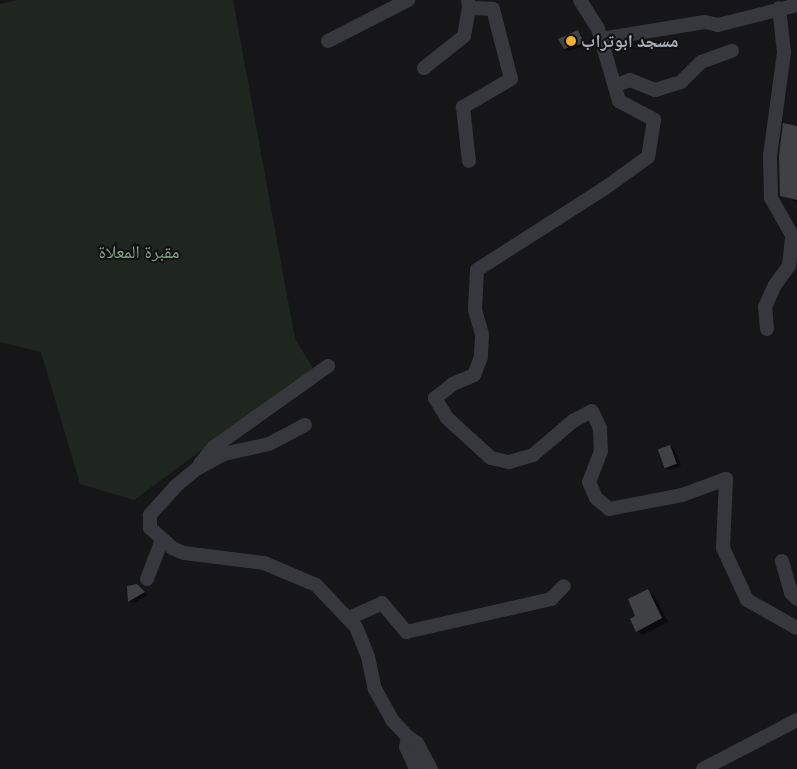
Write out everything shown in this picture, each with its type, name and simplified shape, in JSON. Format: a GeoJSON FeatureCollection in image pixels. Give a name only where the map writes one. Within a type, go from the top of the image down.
{"type":"FeatureCollection","features":[{"type":"Feature","properties":{"kind":"street"},"geometry":{"type":"LineString","coordinates":[[328,41],[408,0]]}},
{"type":"Feature","properties":{"kind":"street"},"geometry":{"type":"LineString","coordinates":[[580,0],[601,39],[619,101],[654,120],[648,157],[605,188],[477,270],[475,310],[482,335],[481,357],[474,375],[453,384],[435,398],[447,418],[492,458],[510,462],[533,455],[573,421],[592,411],[600,428],[601,451],[589,482],[596,498],[609,509],[682,496],[726,479],[723,548],[747,600],[797,628]]}},
{"type":"Feature","properties":{"kind":"street"},"geometry":{"type":"LineString","coordinates":[[424,68],[464,36],[469,4],[493,9],[512,79],[463,107],[468,161]]}},
{"type":"Feature","properties":{"kind":"street"},"geometry":{"type":"LineString","coordinates":[[601,39],[705,22],[718,25],[779,8],[797,5]]}},
{"type":"Feature","properties":{"kind":"street"},"geometry":{"type":"LineString","coordinates":[[767,329],[765,307],[775,285],[789,266],[792,235],[771,198],[770,156],[784,52],[779,8]]}},
{"type":"Feature","properties":{"kind":"street"},"geometry":{"type":"LineString","coordinates":[[615,86],[630,80],[655,90],[681,82],[701,62],[732,51]]}},
{"type":"Feature","properties":{"kind":"street"},"geometry":{"type":"LineString","coordinates":[[195,470],[214,447],[328,366]]}},
{"type":"Feature","properties":{"kind":"street"},"geometry":{"type":"LineString","coordinates":[[305,425],[269,444],[224,454],[195,470],[175,486],[150,515],[150,528],[162,540],[184,553],[264,562],[316,585],[349,618],[368,657],[375,689],[392,720],[408,737],[417,743],[431,769]]}},
{"type":"Feature","properties":{"kind":"street"},"geometry":{"type":"LineString","coordinates":[[147,579],[162,540]]}},
{"type":"Feature","properties":{"kind":"street"},"geometry":{"type":"LineString","coordinates":[[782,561],[792,593],[797,599]]}},
{"type":"Feature","properties":{"kind":"street"},"geometry":{"type":"LineString","coordinates":[[349,618],[382,603],[406,632],[551,599],[564,586]]}},
{"type":"Feature","properties":{"kind":"street"},"geometry":{"type":"LineString","coordinates":[[703,769],[797,720]]}},
{"type":"Feature","properties":{"kind":"street"},"geometry":{"type":"LineString","coordinates":[[408,737],[406,747],[416,769]]}},
{"type":"Feature","properties":{"kind":"green space","name":"مقبرة المعلاة"},"geometry":{"type":"Polygon","coordinates":[[[18,0],[233,0],[295,339],[313,368],[134,500],[80,484],[41,352],[0,342],[0,4],[18,0]]]}},
{"type":"Feature","properties":{"kind":"building","name":"مسجد ابوتراب"},"geometry":{"type":"Polygon","coordinates":[[[578,30],[584,43],[564,49],[558,39],[578,30]]]}},
{"type":"Feature","properties":{"kind":"building"},"geometry":{"type":"Polygon","coordinates":[[[783,123],[797,126],[797,200],[780,196],[779,156],[783,123]]]}},
{"type":"Feature","properties":{"kind":"building"},"geometry":{"type":"Polygon","coordinates":[[[670,445],[677,464],[665,468],[658,449],[670,445]]]}},
{"type":"Feature","properties":{"kind":"building"},"geometry":{"type":"Polygon","coordinates":[[[137,584],[145,592],[128,602],[127,586],[137,584]]]}},
{"type":"Feature","properties":{"kind":"building"},"geometry":{"type":"Polygon","coordinates":[[[648,589],[662,618],[636,632],[630,619],[635,616],[628,599],[648,589]]]}},
{"type":"Feature","properties":{"kind":"place","name":"مسجد ابوتراب"},"geometry":{"type":"Point","coordinates":[571,41]}}]}
